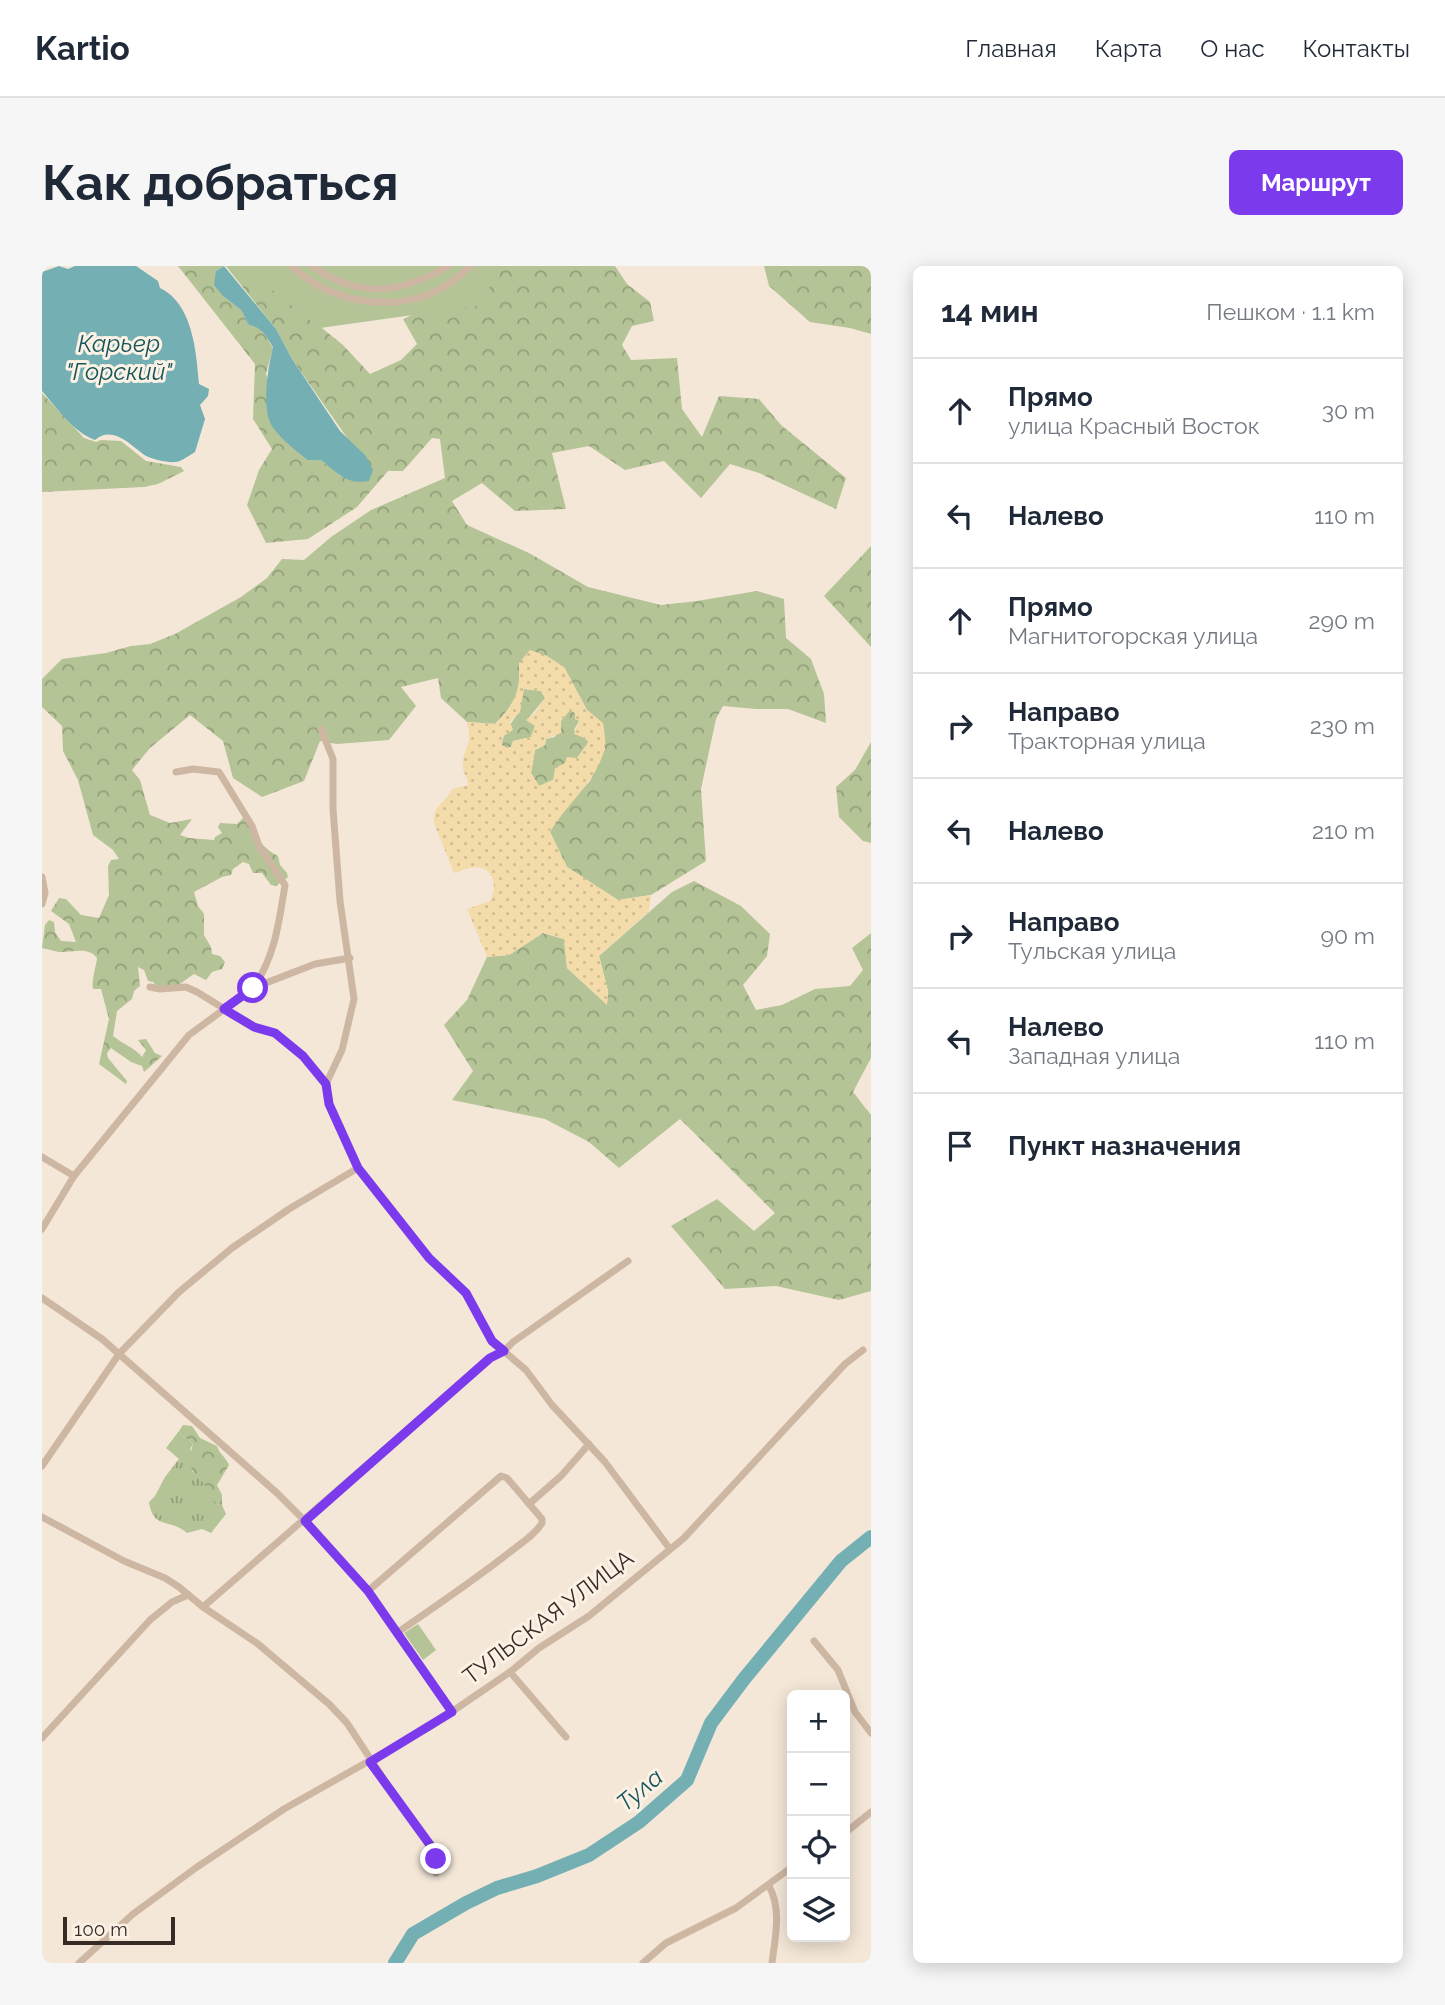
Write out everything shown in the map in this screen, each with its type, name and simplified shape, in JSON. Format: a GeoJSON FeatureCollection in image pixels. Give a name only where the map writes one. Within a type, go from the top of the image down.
{"type":"FeatureCollection","features":[{"type":"Feature","properties":{"kind":"street"},"geometry":{"type":"LineString","coordinates":[[292,266],[327,290],[348,298],[372,302],[398,302],[430,294],[471,266]]}},
{"type":"Feature","properties":{"kind":"street"},"geometry":{"type":"LineString","coordinates":[[312,266],[349,285],[374,290],[410,285],[448,266]]}},
{"type":"Feature","properties":{"kind":"street"},"geometry":{"type":"LineString","coordinates":[[321,729],[333,759],[333,809],[340,901],[354,999],[342,1050],[326,1084]]}},
{"type":"Feature","properties":{"kind":"street"},"geometry":{"type":"LineString","coordinates":[[176,772],[193,769],[219,772],[252,826],[259,846],[285,886],[274,945],[264,972],[253,988]]}},
{"type":"Feature","properties":{"kind":"street"},"geometry":{"type":"LineString","coordinates":[[42,877],[45,893],[42,904]]}},
{"type":"Feature","properties":{"kind":"street"},"geometry":{"type":"LineString","coordinates":[[42,1229],[74,1177],[189,1035],[253,988],[316,964],[350,958]]}},
{"type":"Feature","properties":{"kind":"street"},"geometry":{"type":"LineString","coordinates":[[150,987],[186,987],[254,1027],[275,1033],[303,1056],[326,1084],[329,1104],[358,1168],[429,1258],[466,1293],[492,1341],[526,1370],[552,1405],[605,1462],[670,1549]]}},
{"type":"Feature","properties":{"kind":"street"},"geometry":{"type":"LineString","coordinates":[[42,1157],[74,1177]]}},
{"type":"Feature","properties":{"kind":"street"},"geometry":{"type":"LineString","coordinates":[[42,1466],[119,1354],[179,1292],[232,1248],[289,1209],[358,1168]]}},
{"type":"Feature","properties":{"kind":"street"},"geometry":{"type":"LineString","coordinates":[[203,1606],[305,1521],[490,1358],[504,1351],[628,1261]]}},
{"type":"Feature","properties":{"kind":"street"},"geometry":{"type":"LineString","coordinates":[[42,1298],[102,1339],[305,1521],[368,1591],[452,1712]]}},
{"type":"Feature","properties":{"kind":"street","name":"ТУЛЬСКАЯ УЛИЦА"},"geometry":{"type":"LineString","coordinates":[[79,1963],[133,1914],[197,1867],[284,1809],[370,1762],[452,1712],[510,1672],[539,1648],[589,1616],[693,1529],[845,1364],[863,1350]]}},
{"type":"Feature","properties":{"kind":"street"},"geometry":{"type":"LineString","coordinates":[[529,1503],[561,1476],[589,1444]]}},
{"type":"Feature","properties":{"kind":"street"},"geometry":{"type":"LineString","coordinates":[[368,1591],[500,1476],[508,1478],[541,1519],[542,1523],[536,1531],[465,1587],[398,1632]]}},
{"type":"Feature","properties":{"kind":"street"},"geometry":{"type":"LineString","coordinates":[[42,1517],[124,1561],[165,1578],[258,1644],[329,1704],[347,1723],[370,1762],[433,1849],[436,1872]]}},
{"type":"Feature","properties":{"kind":"street"},"geometry":{"type":"LineString","coordinates":[[42,1738],[150,1620],[172,1602],[188,1595]]}},
{"type":"Feature","properties":{"kind":"street"},"geometry":{"type":"LineString","coordinates":[[814,1641],[838,1670],[855,1712],[871,1733]]}},
{"type":"Feature","properties":{"kind":"street"},"geometry":{"type":"LineString","coordinates":[[510,1672],[566,1737]]}},
{"type":"Feature","properties":{"kind":"street"},"geometry":{"type":"LineString","coordinates":[[850,1829],[871,1812]]}},
{"type":"Feature","properties":{"kind":"street"},"geometry":{"type":"LineString","coordinates":[[643,1963],[666,1943],[736,1908],[787,1871]]}},
{"type":"Feature","properties":{"kind":"street"},"geometry":{"type":"LineString","coordinates":[[769,1886],[777,1906],[772,1963]]}},
{"type":"Feature","properties":{"kind":"green space"},"geometry":{"type":"Polygon","coordinates":[[[178,266],[224,266],[216,271],[223,296],[241,310],[249,325],[263,333],[273,348],[266,374],[299,453],[307,460],[321,460],[341,476],[350,442],[292,359],[276,329],[226,266],[245,266],[343,345],[370,374],[401,360],[417,344],[403,319],[463,292],[497,266],[615,266],[627,284],[650,302],[654,321],[632,326],[622,345],[631,360],[677,358],[682,409],[702,437],[719,396],[759,399],[781,425],[846,478],[836,509],[759,473],[730,464],[701,498],[664,461],[625,470],[589,446],[552,453],[566,509],[515,511],[482,483],[452,501],[467,525],[529,553],[588,587],[661,605],[757,591],[784,599],[786,638],[811,659],[824,694],[826,723],[788,709],[723,706],[716,719],[701,789],[706,861],[651,895],[618,900],[567,867],[550,832],[567,806],[590,781],[605,749],[603,724],[587,710],[564,667],[519,663],[518,690],[495,724],[467,722],[441,698],[438,678],[401,687],[416,706],[389,740],[337,744],[320,741],[304,781],[262,797],[233,778],[223,741],[190,715],[150,748],[132,770],[140,780],[150,815],[170,823],[192,819],[180,835],[214,840],[222,833],[218,827],[220,823],[237,824],[244,817],[263,845],[278,856],[288,877],[276,886],[271,885],[262,873],[253,873],[249,864],[243,862],[233,869],[231,875],[194,892],[198,906],[204,914],[204,935],[212,954],[220,956],[225,962],[222,969],[212,972],[206,980],[194,974],[177,986],[157,986],[148,981],[144,970],[138,967],[140,986],[134,991],[132,999],[117,1011],[113,1036],[142,1057],[146,1050],[138,1040],[146,1039],[155,1053],[162,1056],[144,1072],[142,1066],[111,1048],[107,1053],[108,1058],[127,1081],[126,1084],[99,1064],[109,1019],[101,989],[93,989],[97,958],[84,951],[59,952],[42,948],[45,925],[49,920],[54,922],[55,932],[61,941],[76,942],[69,924],[51,911],[59,898],[66,899],[81,915],[99,918],[109,895],[108,866],[111,860],[119,859],[113,850],[93,835],[78,780],[63,751],[62,726],[42,707],[42,679],[62,659],[150,644],[175,634],[241,597],[267,578],[282,559],[304,560],[331,537],[371,510],[445,478],[440,439],[432,438],[403,471],[388,471],[357,507],[308,539],[266,543],[247,505],[259,470],[272,449],[253,419],[255,364],[178,266]]]}},
{"type":"Feature","properties":{"kind":"green space"},"geometry":{"type":"Polygon","coordinates":[[[242,266],[504,266],[477,306],[320,328],[242,266]]]}},
{"type":"Feature","properties":{"kind":"green space"},"geometry":{"type":"Polygon","coordinates":[[[764,266],[871,266],[871,334],[810,322],[769,286],[764,266]]]}},
{"type":"Feature","properties":{"kind":"green space"},"geometry":{"type":"Polygon","coordinates":[[[42,393],[84,438],[96,442],[121,441],[146,461],[181,467],[184,471],[158,484],[144,487],[42,492],[42,393]]]}},
{"type":"Feature","properties":{"kind":"green space"},"geometry":{"type":"Polygon","coordinates":[[[871,546],[871,647],[824,596],[871,546]]]}},
{"type":"Feature","properties":{"kind":"green space"},"geometry":{"type":"Polygon","coordinates":[[[524,689],[541,691],[545,698],[527,720],[535,726],[531,737],[513,741],[511,747],[507,748],[502,746],[503,737],[518,713],[524,689]]]}},
{"type":"Feature","properties":{"kind":"green space"},"geometry":{"type":"Polygon","coordinates":[[[570,710],[579,721],[574,730],[588,743],[577,758],[565,763],[553,780],[539,786],[531,773],[535,750],[545,745],[546,739],[555,737],[561,721],[570,710]]]}},
{"type":"Feature","properties":{"kind":"green space"},"geometry":{"type":"Polygon","coordinates":[[[871,742],[871,843],[863,841],[839,817],[836,787],[855,770],[871,742]]]}},
{"type":"Feature","properties":{"kind":"green space"},"geometry":{"type":"Polygon","coordinates":[[[694,881],[741,906],[770,934],[767,956],[743,985],[756,1010],[782,1005],[815,989],[850,986],[863,970],[852,948],[871,933],[871,1058],[853,1092],[871,1115],[871,1291],[839,1300],[776,1286],[725,1289],[671,1226],[717,1199],[754,1231],[775,1213],[680,1119],[619,1168],[589,1142],[545,1119],[452,1100],[473,1071],[444,1025],[467,1000],[487,957],[509,955],[543,933],[564,939],[567,968],[607,1004],[608,991],[599,956],[672,892],[694,881]]]}},
{"type":"Feature","properties":{"kind":"green space"},"geometry":{"type":"Polygon","coordinates":[[[183,1425],[192,1426],[200,1438],[217,1446],[228,1462],[229,1465],[217,1485],[222,1495],[222,1505],[213,1500],[211,1487],[204,1485],[191,1467],[199,1463],[199,1455],[191,1452],[193,1443],[181,1435],[179,1431],[183,1425]]]}},
{"type":"Feature","properties":{"kind":"green space"},"geometry":{"type":"Polygon","coordinates":[[[179,1431],[193,1443],[190,1450],[199,1455],[199,1463],[192,1471],[212,1487],[217,1504],[222,1505],[226,1514],[211,1533],[202,1529],[187,1533],[158,1520],[151,1511],[149,1502],[179,1459],[166,1448],[179,1431]]]}},
{"type":"Feature","properties":{"kind":"green space"},"geometry":{"type":"Polygon","coordinates":[[[418,1624],[436,1650],[423,1660],[404,1633],[418,1624]]]}},
{"type":"Feature","properties":{"kind":"sand"},"geometry":{"type":"Polygon","coordinates":[[[530,650],[547,656],[564,667],[587,710],[603,723],[605,745],[600,762],[588,783],[550,832],[567,867],[618,900],[651,895],[649,911],[599,956],[608,991],[607,1005],[567,968],[564,939],[543,933],[509,955],[487,957],[467,909],[490,901],[494,888],[492,877],[478,867],[454,873],[434,823],[437,808],[452,789],[468,785],[463,764],[469,738],[467,722],[495,724],[502,717],[518,690],[519,663],[530,650]],[[524,689],[520,712],[510,722],[513,730],[502,737],[502,745],[507,748],[511,747],[513,741],[531,737],[535,726],[526,720],[535,713],[545,698],[541,691],[524,689]],[[570,710],[561,721],[561,733],[546,739],[545,745],[535,750],[531,773],[539,786],[553,780],[555,768],[565,763],[567,757],[577,758],[588,743],[587,739],[574,734],[579,721],[570,710]]]}},
{"type":"Feature","properties":{"kind":"water","name":"Карьер \"Горский\""},"geometry":{"type":"Polygon","coordinates":[[[59,266],[68,269],[75,266],[136,266],[158,281],[160,288],[180,305],[191,330],[199,384],[209,389],[208,396],[200,405],[205,419],[195,452],[178,461],[168,462],[146,456],[127,441],[114,435],[108,434],[95,440],[73,425],[42,391],[42,272],[59,266]]]}},
{"type":"Feature","properties":{"kind":"water"},"geometry":{"type":"Polygon","coordinates":[[[224,266],[276,329],[292,359],[340,431],[366,456],[373,470],[369,481],[348,480],[321,460],[307,460],[274,429],[266,401],[273,347],[263,333],[249,325],[241,310],[214,285],[216,271],[224,266]]]}},
{"type":"Feature","properties":{"kind":"waterway","name":"Тула"},"geometry":{"type":"LineString","coordinates":[[395,1963],[413,1934],[497,1888],[537,1876],[589,1855],[639,1822],[687,1780],[711,1723],[744,1679],[841,1561],[871,1537]]}},
{"type":"Feature","properties":{"kind":"route"},"geometry":{"type":"LineString","coordinates":[[253,988],[224,1009],[254,1027],[275,1033],[290,1043],[326,1084],[329,1104],[358,1168],[429,1258],[466,1293],[492,1341],[504,1351],[490,1358],[305,1521],[368,1591],[452,1712],[370,1762],[433,1849],[436,1859]]}}]}
